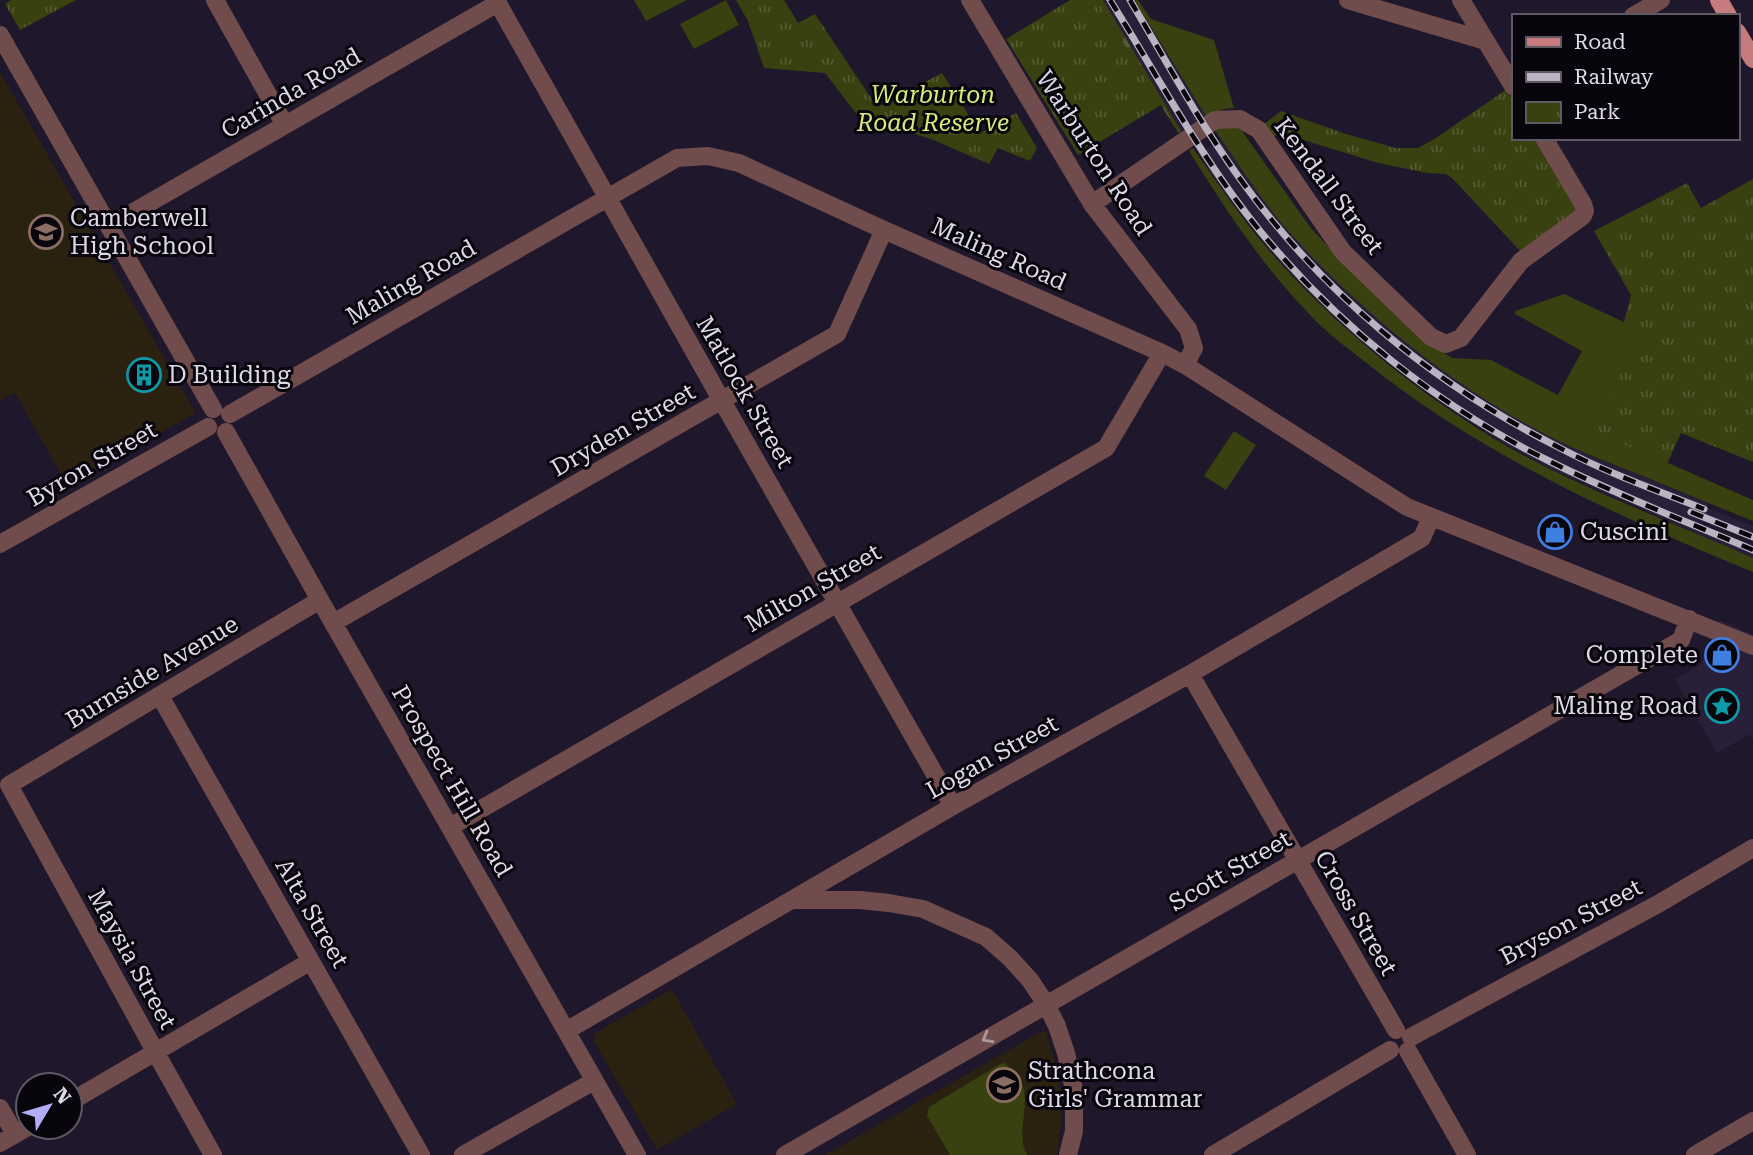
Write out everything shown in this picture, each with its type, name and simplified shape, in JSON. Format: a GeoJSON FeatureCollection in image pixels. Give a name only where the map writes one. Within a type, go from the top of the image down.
{"type":"FeatureCollection","features":[{"type":"Feature","properties":{"kind":"main road"},"geometry":{"type":"LineString","coordinates":[[1739,35],[1753,59]]}},
{"type":"Feature","properties":{"kind":"street"},"geometry":{"type":"LineString","coordinates":[[215,0],[285,125]]}},
{"type":"Feature","properties":{"kind":"street","name":"Warburton Road"},"geometry":{"type":"LineString","coordinates":[[970,0],[1092,204],[1188,329],[1194,348],[1185,365]]}},
{"type":"Feature","properties":{"kind":"street"},"geometry":{"type":"LineString","coordinates":[[1348,0],[1486,41]]}},
{"type":"Feature","properties":{"kind":"street"},"geometry":{"type":"LineString","coordinates":[[1461,0],[1512,82]]}},
{"type":"Feature","properties":{"kind":"street"},"geometry":{"type":"LineString","coordinates":[[1636,14],[1661,0]]}},
{"type":"Feature","properties":{"kind":"street","name":"Carinda Road"},"geometry":{"type":"LineString","coordinates":[[109,226],[497,1]]}},
{"type":"Feature","properties":{"kind":"street","name":"Matlock Street"},"geometry":{"type":"LineString","coordinates":[[497,1],[953,806]]}},
{"type":"Feature","properties":{"kind":"street"},"geometry":{"type":"LineString","coordinates":[[0,36],[109,226],[231,425],[226,432],[215,433],[208,427],[206,419],[210,411],[222,411]]}},
{"type":"Feature","properties":{"kind":"street","name":"Kendall Street"},"geometry":{"type":"LineString","coordinates":[[1092,204],[1215,120],[1240,119],[1259,130],[1343,252],[1431,338],[1446,344],[1461,338],[1521,261],[1583,216],[1583,204],[1545,140]]}},
{"type":"Feature","properties":{"kind":"street","name":"Maling Road"},"geometry":{"type":"LineString","coordinates":[[222,411],[677,158],[708,156],[739,163],[1162,353],[1407,507],[1753,646]]}},
{"type":"Feature","properties":{"kind":"street","name":"Dryden Street"},"geometry":{"type":"LineString","coordinates":[[333,623],[837,334],[884,230]]}},
{"type":"Feature","properties":{"kind":"street","name":"Milton Street"},"geometry":{"type":"LineString","coordinates":[[450,827],[1106,447],[1162,353]]}},
{"type":"Feature","properties":{"kind":"street","name":"Byron Street"},"geometry":{"type":"LineString","coordinates":[[0,544],[208,427]]}},
{"type":"Feature","properties":{"kind":"street","name":"Prospect Hill Road"},"geometry":{"type":"LineString","coordinates":[[226,432],[636,1155]]}},
{"type":"Feature","properties":{"kind":"street","name":"Logan Street"},"geometry":{"type":"LineString","coordinates":[[566,1031],[1422,538],[1431,517]]}},
{"type":"Feature","properties":{"kind":"street","name":"Burnside Avenue"},"geometry":{"type":"LineString","coordinates":[[9,785],[320,600]]}},
{"type":"Feature","properties":{"kind":"street","name":"Scott Street"},"geometry":{"type":"LineString","coordinates":[[785,1155],[1681,640],[1689,619]]}},
{"type":"Feature","properties":{"kind":"street","name":"Cross Street"},"geometry":{"type":"LineString","coordinates":[[1190,674],[1468,1155]]}},
{"type":"Feature","properties":{"kind":"street","name":"Alta Street"},"geometry":{"type":"LineString","coordinates":[[160,696],[421,1155]]}},
{"type":"Feature","properties":{"kind":"street","name":"Maysia Street"},"geometry":{"type":"LineString","coordinates":[[9,785],[213,1155]]}},
{"type":"Feature","properties":{"kind":"street","name":"Bryson Street"},"geometry":{"type":"LineString","coordinates":[[1213,1155],[1401,1042],[1658,904],[1753,848]]}},
{"type":"Feature","properties":{"kind":"street"},"geometry":{"type":"LineString","coordinates":[[846,869],[845,888],[860,900]]}},
{"type":"Feature","properties":{"kind":"street"},"geometry":{"type":"LineString","coordinates":[[792,900],[860,900],[923,909],[986,937],[1010,958],[1030,980],[1046,1004],[1066,1053],[1074,1090],[1074,1131],[1068,1155]]}},
{"type":"Feature","properties":{"kind":"street"},"geometry":{"type":"LineString","coordinates":[[84,1094],[311,961]]}},
{"type":"Feature","properties":{"kind":"street"},"geometry":{"type":"LineString","coordinates":[[463,1155],[594,1081]]}},
{"type":"Feature","properties":{"kind":"street"},"geometry":{"type":"LineString","coordinates":[[0,1108],[14,1135]]}},
{"type":"Feature","properties":{"kind":"street"},"geometry":{"type":"LineString","coordinates":[[1695,1155],[1753,1121]]}},
{"type":"Feature","properties":{"kind":"shaded area"},"geometry":{"type":"Polygon","coordinates":[[[1103,0],[1134,0],[1206,116],[1181,131],[1103,0]]]}},
{"type":"Feature","properties":{"kind":"shaded area","name":"Camberwell High School"},"geometry":{"type":"Polygon","coordinates":[[[0,72],[196,413],[67,485],[15,393],[0,401],[0,72]]]}},
{"type":"Feature","properties":{"kind":"shaded area"},"geometry":{"type":"Polygon","coordinates":[[[1221,139],[1283,224],[1338,282],[1589,455],[1708,503],[1707,508],[1753,526],[1753,541],[1704,521],[1701,526],[1753,548],[1753,558],[1557,472],[1505,444],[1454,412],[1366,346],[1283,266],[1221,189],[1198,154],[1221,139]]]}},
{"type":"Feature","properties":{"kind":"shaded area","name":"Maling Road"},"geometry":{"type":"Polygon","coordinates":[[[1719,620],[1753,634],[1753,739],[1750,734],[1717,753],[1675,679],[1701,664],[1719,620]]]}},
{"type":"Feature","properties":{"kind":"shaded area"},"geometry":{"type":"Polygon","coordinates":[[[672,989],[737,1104],[657,1150],[593,1040],[595,1033],[672,989]]]}},
{"type":"Feature","properties":{"kind":"shaded area","name":"Strathcona Girls' Grammar"},"geometry":{"type":"Polygon","coordinates":[[[1042,1031],[1046,1032],[1059,1076],[1062,1118],[1057,1155],[825,1155],[1042,1031]]]}},
{"type":"Feature","properties":{"kind":"green space"},"geometry":{"type":"Polygon","coordinates":[[[11,0],[76,0],[20,30],[5,4],[11,0]]]}},
{"type":"Feature","properties":{"kind":"green space"},"geometry":{"type":"Polygon","coordinates":[[[634,0],[687,0],[646,21],[634,0]]]}},
{"type":"Feature","properties":{"kind":"green space"},"geometry":{"type":"Polygon","coordinates":[[[726,0],[739,25],[694,49],[680,24],[726,0]]]}},
{"type":"Feature","properties":{"kind":"green space","name":"Warburton Road Reserve"},"geometry":{"type":"Polygon","coordinates":[[[736,0],[784,0],[798,23],[815,14],[877,107],[942,73],[980,133],[1016,113],[1037,148],[1030,161],[998,148],[989,164],[931,139],[858,116],[825,73],[764,68],[748,21],[736,0]]]}},
{"type":"Feature","properties":{"kind":"green space"},"geometry":{"type":"Polygon","coordinates":[[[1070,0],[1097,0],[1161,105],[1078,155],[1006,39],[1070,0]]]}},
{"type":"Feature","properties":{"kind":"green space"},"geometry":{"type":"Polygon","coordinates":[[[1097,0],[1103,0],[1181,131],[1178,133],[1097,0]]]}},
{"type":"Feature","properties":{"kind":"green space"},"geometry":{"type":"Polygon","coordinates":[[[1134,0],[1138,0],[1151,19],[1214,40],[1234,108],[1206,116],[1134,0]]]}},
{"type":"Feature","properties":{"kind":"green space"},"geometry":{"type":"Polygon","coordinates":[[[1507,89],[1512,98],[1512,140],[1536,140],[1576,209],[1576,215],[1523,254],[1446,174],[1378,163],[1281,133],[1273,137],[1264,124],[1281,111],[1396,148],[1418,148],[1507,89]]]}},
{"type":"Feature","properties":{"kind":"green space"},"geometry":{"type":"Polygon","coordinates":[[[1240,125],[1310,227],[1432,345],[1452,358],[1491,360],[1558,395],[1582,351],[1515,314],[1515,311],[1564,294],[1624,322],[1641,334],[1592,430],[1753,500],[1753,521],[1569,446],[1507,413],[1437,367],[1340,285],[1283,225],[1215,130],[1224,126],[1240,125]]]}},
{"type":"Feature","properties":{"kind":"green space"},"geometry":{"type":"Polygon","coordinates":[[[1193,148],[1236,209],[1283,266],[1344,326],[1411,382],[1483,432],[1521,454],[1606,495],[1753,558],[1753,572],[1600,505],[1550,480],[1501,454],[1408,394],[1329,334],[1282,284],[1218,197],[1189,151],[1193,148]]]}},
{"type":"Feature","properties":{"kind":"green space"},"geometry":{"type":"Polygon","coordinates":[[[1753,179],[1753,462],[1681,433],[1667,464],[1592,430],[1640,335],[1624,322],[1631,295],[1594,231],[1687,183],[1701,208],[1753,179]]]}},
{"type":"Feature","properties":{"kind":"green space"},"geometry":{"type":"Polygon","coordinates":[[[1234,431],[1256,445],[1226,490],[1204,476],[1234,431]]]}},
{"type":"Feature","properties":{"kind":"green space"},"geometry":{"type":"Polygon","coordinates":[[[1006,1063],[1018,1084],[1022,1083],[1025,1101],[1022,1138],[1027,1155],[950,1155],[927,1116],[929,1107],[1000,1064],[1006,1063]]]}},
{"type":"Feature","properties":{"kind":"railway"},"geometry":{"type":"LineString","coordinates":[[1110,0],[1200,147],[1260,231],[1323,300],[1392,361],[1468,415],[1549,461],[1753,550]]}},
{"type":"Feature","properties":{"kind":"railway"},"geometry":{"type":"LineString","coordinates":[[1130,0],[1195,111],[1238,176],[1305,258],[1382,331],[1423,364],[1511,422],[1594,465],[1704,509]]}},
{"type":"Feature","properties":{"kind":"railway"},"geometry":{"type":"LineString","coordinates":[[1691,512],[1753,537]]}},
{"type":"Feature","properties":{"kind":"place","name":"Camberwell High School"},"geometry":{"type":"Point","coordinates":[46,232]}},
{"type":"Feature","properties":{"kind":"place","name":"D Building"},"geometry":{"type":"Point","coordinates":[144,375]}},
{"type":"Feature","properties":{"kind":"place","name":"Cuscini"},"geometry":{"type":"Point","coordinates":[1555,532]}},
{"type":"Feature","properties":{"kind":"place","name":"Complete"},"geometry":{"type":"Point","coordinates":[1722,655]}},
{"type":"Feature","properties":{"kind":"place","name":"Maling Road"},"geometry":{"type":"Point","coordinates":[1722,706]}},
{"type":"Feature","properties":{"kind":"place","name":"Strathcona Girls' Grammar"},"geometry":{"type":"Point","coordinates":[1004,1085]}}]}
